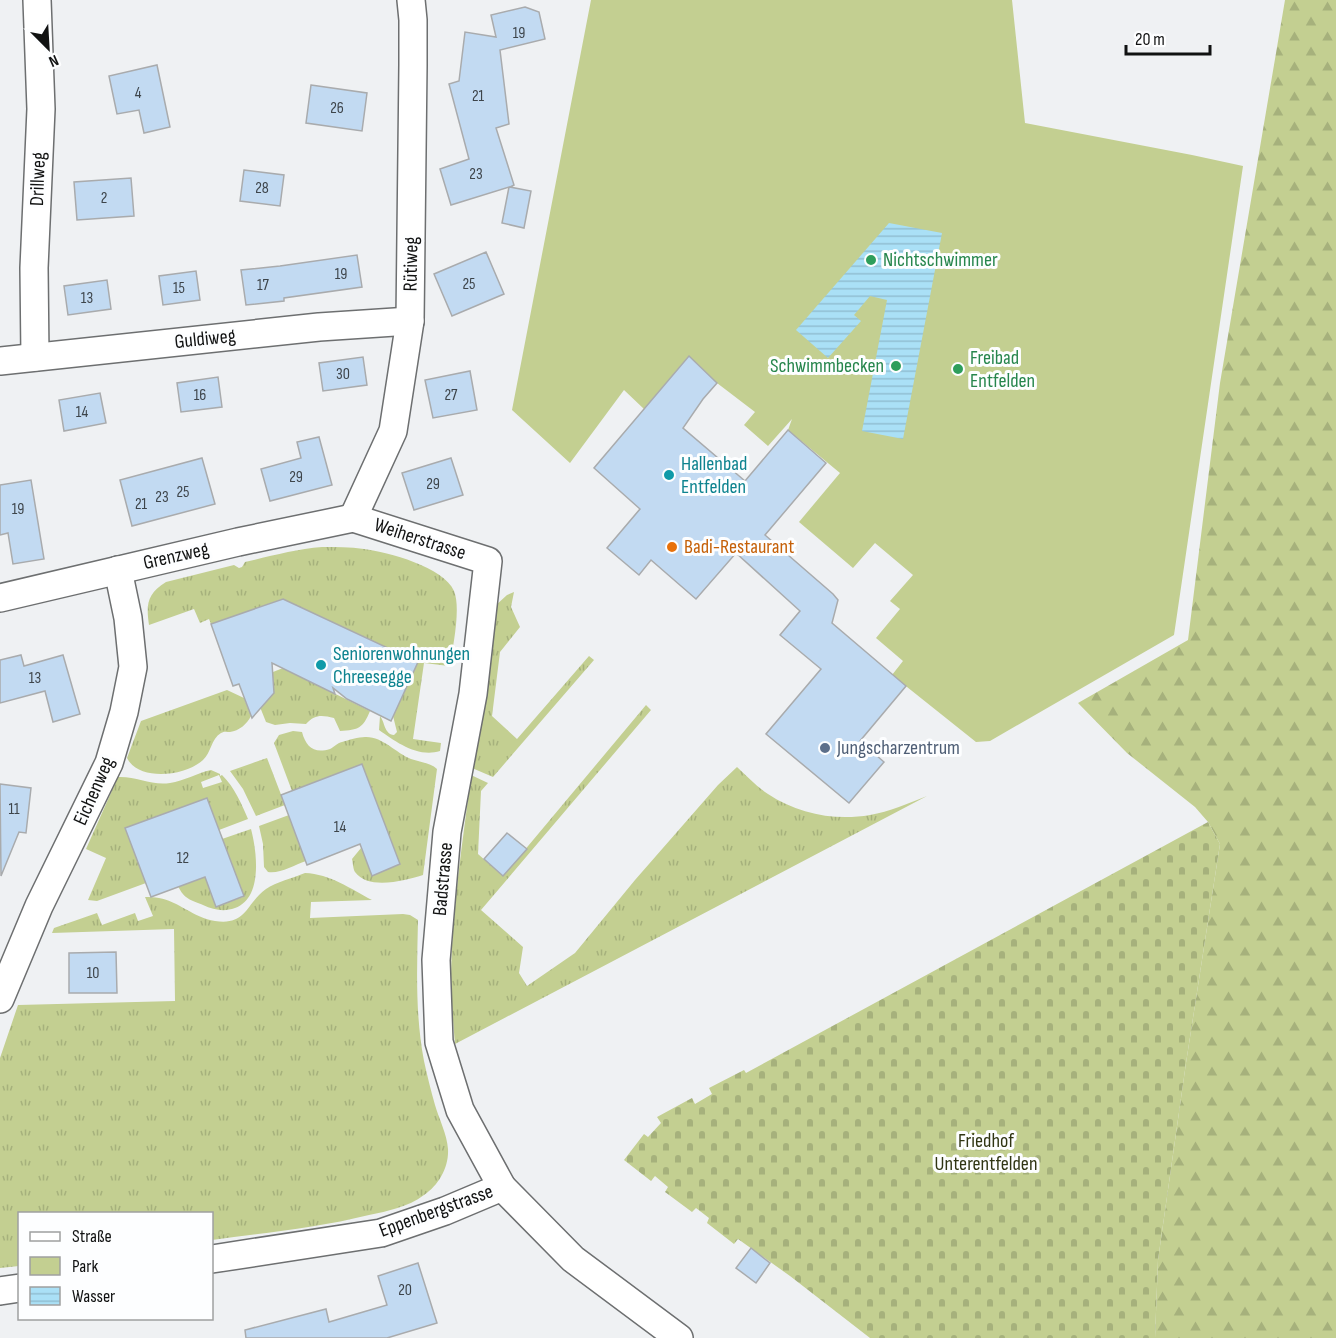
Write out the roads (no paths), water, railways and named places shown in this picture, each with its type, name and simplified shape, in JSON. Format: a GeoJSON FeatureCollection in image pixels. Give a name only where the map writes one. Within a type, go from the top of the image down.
{"type":"FeatureCollection","features":[{"type":"Feature","properties":{"kind":"street","name":"Drillweg"},"geometry":{"type":"LineString","coordinates":[[34,357],[34,268],[41,109],[37,0]]}},
{"type":"Feature","properties":{"kind":"street","name":"Rütiweg"},"geometry":{"type":"LineString","coordinates":[[353,518],[393,431],[410,321],[413,65],[411,0]]}},
{"type":"Feature","properties":{"kind":"street","name":"Guldiweg"},"geometry":{"type":"LineString","coordinates":[[0,361],[319,327],[410,321]]}},
{"type":"Feature","properties":{"kind":"street","name":"Weiherstrasse"},"geometry":{"type":"LineString","coordinates":[[353,518],[488,561]]}},
{"type":"Feature","properties":{"kind":"street","name":"Grenzweg"},"geometry":{"type":"LineString","coordinates":[[0,598],[238,542],[353,518]]}},
{"type":"Feature","properties":{"kind":"street","name":"Badstrasse"},"geometry":{"type":"LineString","coordinates":[[488,561],[473,694],[447,832],[436,960],[440,1042],[460,1110],[502,1187]]}},
{"type":"Feature","properties":{"kind":"street","name":"Eichenweg"},"geometry":{"type":"LineString","coordinates":[[0,999],[39,906],[109,763],[124,712],[133,667],[128,618],[118,570]]}},
{"type":"Feature","properties":{"kind":"street","name":"Eppenbergstrasse"},"geometry":{"type":"LineString","coordinates":[[213,1259],[381,1233],[445,1211],[502,1187],[573,1259],[679,1338]]}},
{"type":"Feature","properties":{"kind":"street"},"geometry":{"type":"LineString","coordinates":[[0,1291],[18,1288]]}},
{"type":"Feature","properties":{"kind":"water","name":"Schwimmbecken"},"geometry":{"type":"Polygon","coordinates":[[[889,223],[942,233],[903,439],[862,431],[887,300],[870,296],[854,315],[861,321],[828,358],[796,330],[889,223]]]}},
{"type":"Feature","properties":{"kind":"place","name":"Nichtschwimmer"},"geometry":{"type":"Point","coordinates":[871,260]}},
{"type":"Feature","properties":{"kind":"place","name":"Schwimmbecken"},"geometry":{"type":"Point","coordinates":[896,366]}},
{"type":"Feature","properties":{"kind":"place","name":"Freibad Entfelden"},"geometry":{"type":"Point","coordinates":[958,369]}},
{"type":"Feature","properties":{"kind":"place","name":"Hallenbad Entfelden"},"geometry":{"type":"Point","coordinates":[669,475]}},
{"type":"Feature","properties":{"kind":"place","name":"Badi-Restaurant"},"geometry":{"type":"Point","coordinates":[672,547]}},
{"type":"Feature","properties":{"kind":"place","name":"Seniorenwohnungen Chreesegge"},"geometry":{"type":"Point","coordinates":[321,665]}},
{"type":"Feature","properties":{"kind":"place","name":"Jungscharzentrum"},"geometry":{"type":"Point","coordinates":[825,748]}},
{"type":"Feature","properties":{"kind":"park label","name":"Friedhof Unterentfelden"},"geometry":{"type":"Point","coordinates":[986,1152]}}]}
